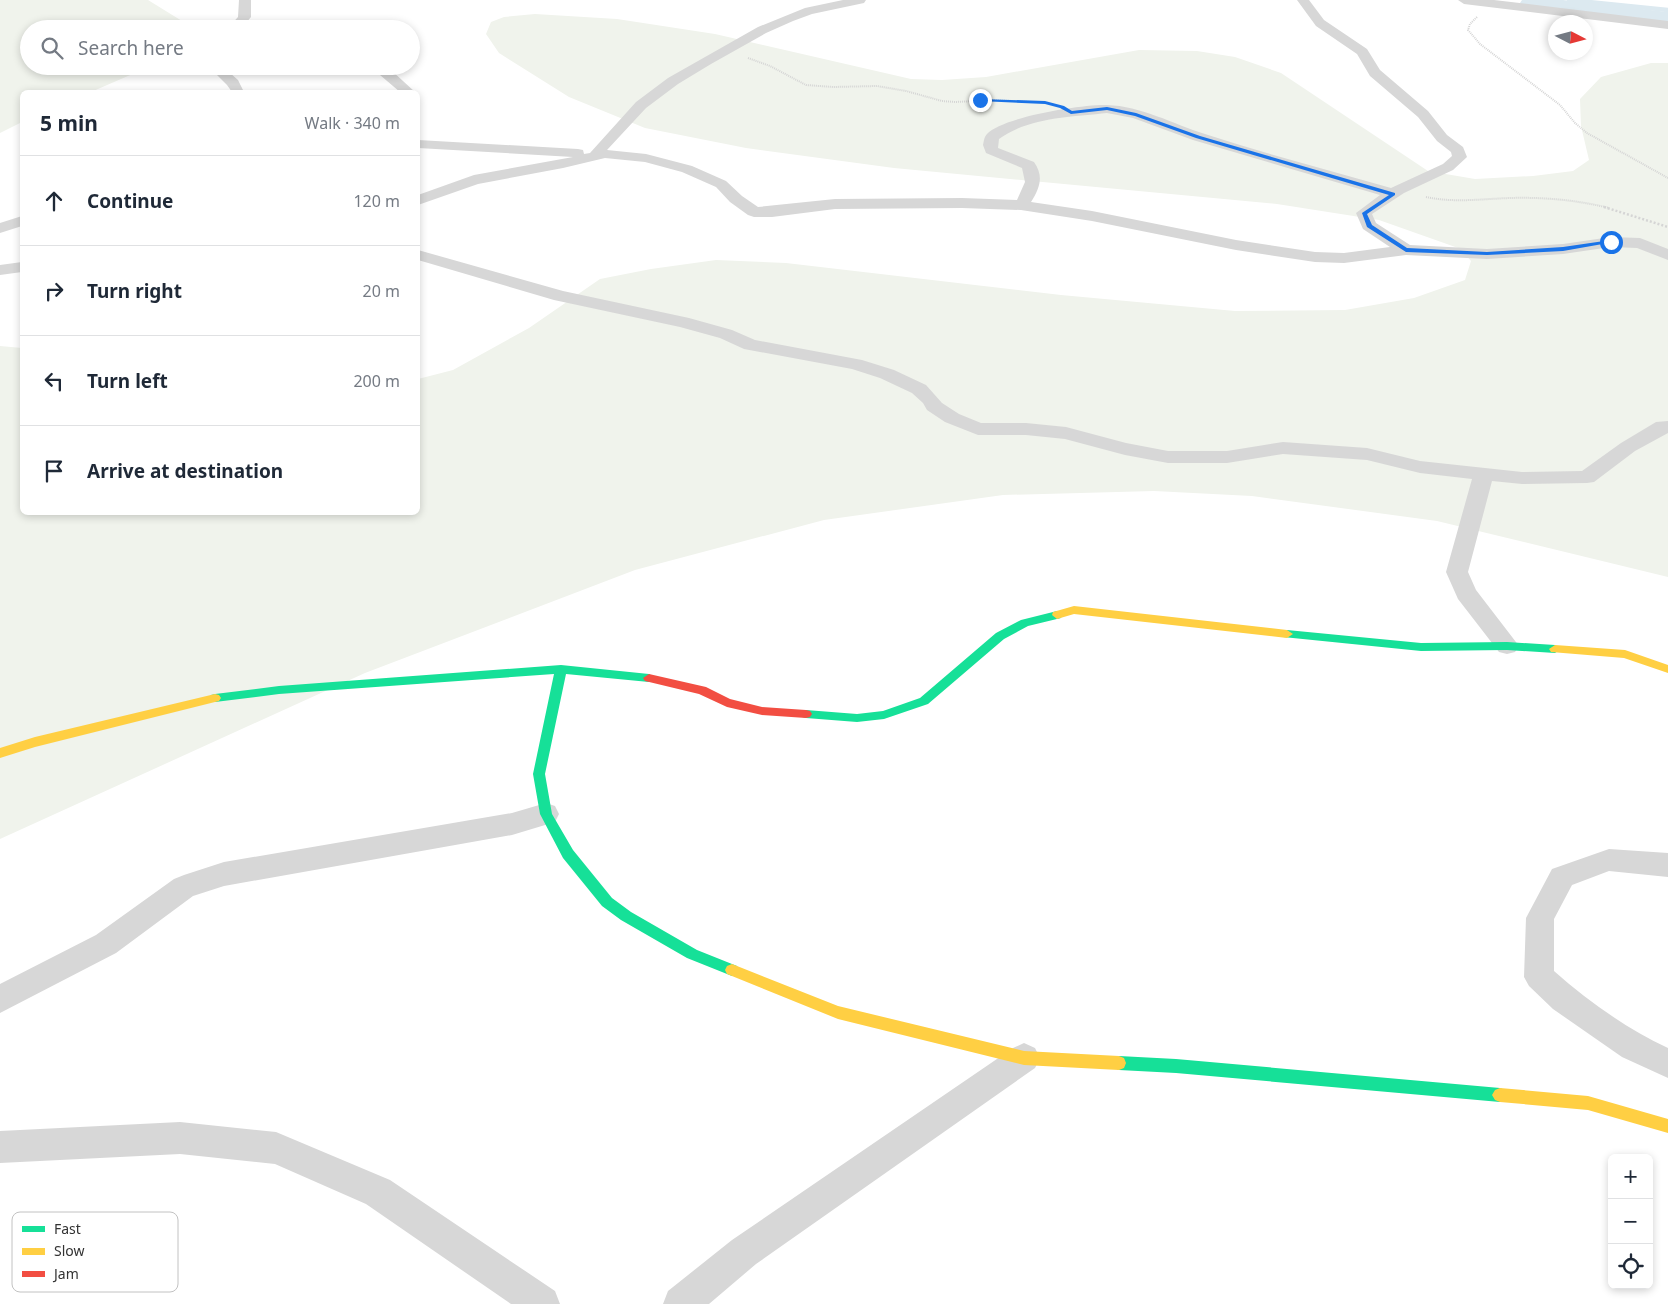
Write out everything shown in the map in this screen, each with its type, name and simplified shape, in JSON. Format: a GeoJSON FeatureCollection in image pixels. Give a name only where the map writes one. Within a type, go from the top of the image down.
{"type":"FeatureCollection","features":[{"type":"Feature","properties":{"kind":"street"},"geometry":{"type":"LineString","coordinates":[[243,20],[247,13],[245,0]]}},
{"type":"Feature","properties":{"kind":"street"},"geometry":{"type":"LineString","coordinates":[[597,155],[598,151],[642,105],[673,81],[727,49],[788,18],[809,11],[860,0]]}},
{"type":"Feature","properties":{"kind":"street"},"geometry":{"type":"LineString","coordinates":[[1303,0],[1320,23],[1362,52],[1375,73],[1423,114],[1442,138],[1458,150],[1460,157],[1448,166],[1396,192],[1364,213],[1369,226],[1406,250]]}},
{"type":"Feature","properties":{"kind":"street"},"geometry":{"type":"LineString","coordinates":[[1464,0],[1495,2],[1668,25]]}},
{"type":"Feature","properties":{"kind":"street"},"geometry":{"type":"LineString","coordinates":[[224,75],[237,90]]}},
{"type":"Feature","properties":{"kind":"street"},"geometry":{"type":"LineString","coordinates":[[388,75],[406,90]]}},
{"type":"Feature","properties":{"kind":"street"},"geometry":{"type":"LineString","coordinates":[[1021,205],[1033,188],[1033,176],[1028,165],[991,150],[992,137],[999,132],[1022,123],[1053,115],[1107,109],[1136,114],[1198,137],[1396,192]]}},
{"type":"Feature","properties":{"kind":"street"},"geometry":{"type":"LineString","coordinates":[[420,144],[551,150],[646,158],[687,169],[721,184],[736,199],[754,212],[772,212],[835,204],[962,203],[1021,205],[1092,216],[1236,245],[1315,257],[1344,258],[1406,250],[1487,254],[1563,249],[1611,242],[1640,243],[1668,255]]}},
{"type":"Feature","properties":{"kind":"street"},"geometry":{"type":"LineString","coordinates":[[420,199],[474,180],[510,172],[563,164],[597,155]]}},
{"type":"Feature","properties":{"kind":"street"},"geometry":{"type":"LineString","coordinates":[[0,228],[20,222]]}},
{"type":"Feature","properties":{"kind":"street"},"geometry":{"type":"LineString","coordinates":[[420,256],[560,296],[683,322],[726,334],[750,345],[855,364],[887,374],[919,389],[931,400],[934,406],[952,418],[978,429],[1026,429],[1066,433],[1124,449],[1168,457],[1227,457],[1283,448],[1367,454],[1420,467],[1522,478],[1587,477],[1628,447],[1663,426],[1668,427]]}},
{"type":"Feature","properties":{"kind":"street"},"geometry":{"type":"LineString","coordinates":[[0,270],[20,267]]}},
{"type":"Feature","properties":{"kind":"street"},"geometry":{"type":"LineString","coordinates":[[1484,473],[1457,572],[1466,593],[1507,646]]}},
{"type":"Feature","properties":{"kind":"street"},"geometry":{"type":"LineString","coordinates":[[0,753],[35,742],[202,700],[279,690],[561,668],[656,679],[702,690],[727,703],[762,711],[857,718],[884,715],[924,701],[1000,636],[1025,623],[1074,610],[1253,628],[1318,638],[1421,647],[1507,646],[1625,654],[1668,669]]}},
{"type":"Feature","properties":{"kind":"street"},"geometry":{"type":"LineString","coordinates":[[561,668],[538,774],[546,814],[568,854],[607,902],[626,916],[692,954],[838,1012],[1024,1058],[1176,1066],[1588,1103],[1668,1126]]}},
{"type":"Feature","properties":{"kind":"street"},"geometry":{"type":"LineString","coordinates":[[0,999],[106,944],[184,887],[224,874],[512,824],[546,814]]}},
{"type":"Feature","properties":{"kind":"street"},"geometry":{"type":"LineString","coordinates":[[1668,865],[1609,860],[1562,877],[1540,918],[1539,977],[1564,999],[1633,1047],[1668,1063]]}},
{"type":"Feature","properties":{"kind":"street"},"geometry":{"type":"LineString","coordinates":[[681,1304],[744,1252],[1024,1058]]}},
{"type":"Feature","properties":{"kind":"street"},"geometry":{"type":"LineString","coordinates":[[0,1147],[180,1138],[276,1148],[378,1192],[542,1304]]}},
{"type":"Feature","properties":{"kind":"path"},"geometry":{"type":"LineString","coordinates":[[1495,2],[1494,10],[1485,12],[1470,24],[1468,30],[1480,44],[1560,105],[1575,123],[1587,132],[1668,178]]}},
{"type":"Feature","properties":{"kind":"path"},"geometry":{"type":"LineString","coordinates":[[727,49],[770,66],[806,85],[833,87],[877,86],[906,90],[942,101],[955,102],[994,100],[1045,103],[1062,107],[1071,113]]}},
{"type":"Feature","properties":{"kind":"path"},"geometry":{"type":"LineString","coordinates":[[1396,192],[1443,202],[1510,198],[1584,203],[1606,207],[1668,227]]}},
{"type":"Feature","properties":{"kind":"shaded area"},"geometry":{"type":"Polygon","coordinates":[[[0,0],[148,0],[180,20],[20,20],[20,75],[130,75],[96,90],[20,90],[20,123],[0,133],[0,0]]]}},
{"type":"Feature","properties":{"kind":"shaded area"},"geometry":{"type":"Polygon","coordinates":[[[535,14],[617,19],[715,34],[911,79],[942,80],[986,77],[1139,50],[1197,51],[1235,57],[1281,73],[1428,171],[1475,179],[1533,176],[1573,171],[1589,160],[1581,126],[1580,99],[1601,77],[1651,63],[1668,63],[1668,577],[1437,521],[1252,496],[1154,491],[1003,495],[824,520],[635,570],[365,673],[0,839],[0,346],[20,348],[20,515],[420,515],[420,378],[453,370],[529,328],[600,279],[651,269],[716,260],[786,263],[1061,295],[1235,311],[1345,310],[1414,298],[1465,280],[1471,261],[1461,249],[1379,220],[1277,204],[894,168],[746,148],[645,128],[569,97],[499,53],[486,34],[491,22],[504,17],[535,14]]]}},
{"type":"Feature","properties":{"kind":"waterway"},"geometry":{"type":"LineString","coordinates":[[1569,0],[1668,10]]}},
{"type":"Feature","properties":{"kind":"waterway"},"geometry":{"type":"LineString","coordinates":[[1531,3],[1668,19]]}},
{"type":"Feature","properties":{"kind":"traffic: fast"},"geometry":{"type":"LineString","coordinates":[[806,714],[857,718],[884,715],[924,701],[1000,636],[1025,623],[1057,615]]}},
{"type":"Feature","properties":{"kind":"traffic: fast"},"geometry":{"type":"LineString","coordinates":[[1287,634],[1421,647],[1507,646],[1555,649]]}},
{"type":"Feature","properties":{"kind":"traffic: fast"},"geometry":{"type":"LineString","coordinates":[[561,669],[539,774],[546,814],[568,854],[607,902],[626,916],[692,954],[732,970]]}},
{"type":"Feature","properties":{"kind":"traffic: fast"},"geometry":{"type":"LineString","coordinates":[[215,698],[279,690],[561,669],[649,678]]}},
{"type":"Feature","properties":{"kind":"traffic: fast"},"geometry":{"type":"LineString","coordinates":[[1119,1063],[1176,1066],[1500,1095]]}},
{"type":"Feature","properties":{"kind":"traffic: slow"},"geometry":{"type":"LineString","coordinates":[[1057,615],[1074,610],[1287,634]]}},
{"type":"Feature","properties":{"kind":"traffic: slow"},"geometry":{"type":"LineString","coordinates":[[1555,649],[1625,654],[1668,669]]}},
{"type":"Feature","properties":{"kind":"traffic: slow"},"geometry":{"type":"LineString","coordinates":[[0,753],[35,742],[215,698]]}},
{"type":"Feature","properties":{"kind":"traffic: slow"},"geometry":{"type":"LineString","coordinates":[[732,970],[838,1012],[1024,1058],[1119,1063]]}},
{"type":"Feature","properties":{"kind":"traffic: slow"},"geometry":{"type":"LineString","coordinates":[[1500,1095],[1588,1103],[1668,1126]]}},
{"type":"Feature","properties":{"kind":"traffic: jam"},"geometry":{"type":"LineString","coordinates":[[649,678],[702,690],[727,703],[762,711],[806,714]]}},
{"type":"Feature","properties":{"kind":"route"},"geometry":{"type":"LineString","coordinates":[[980,100],[1045,103],[1062,107],[1071,113],[1107,109],[1136,114],[1198,137],[1298,165],[1338,180],[1393,194],[1364,213],[1369,226],[1406,250],[1487,254],[1563,249],[1611,242]]}}]}
